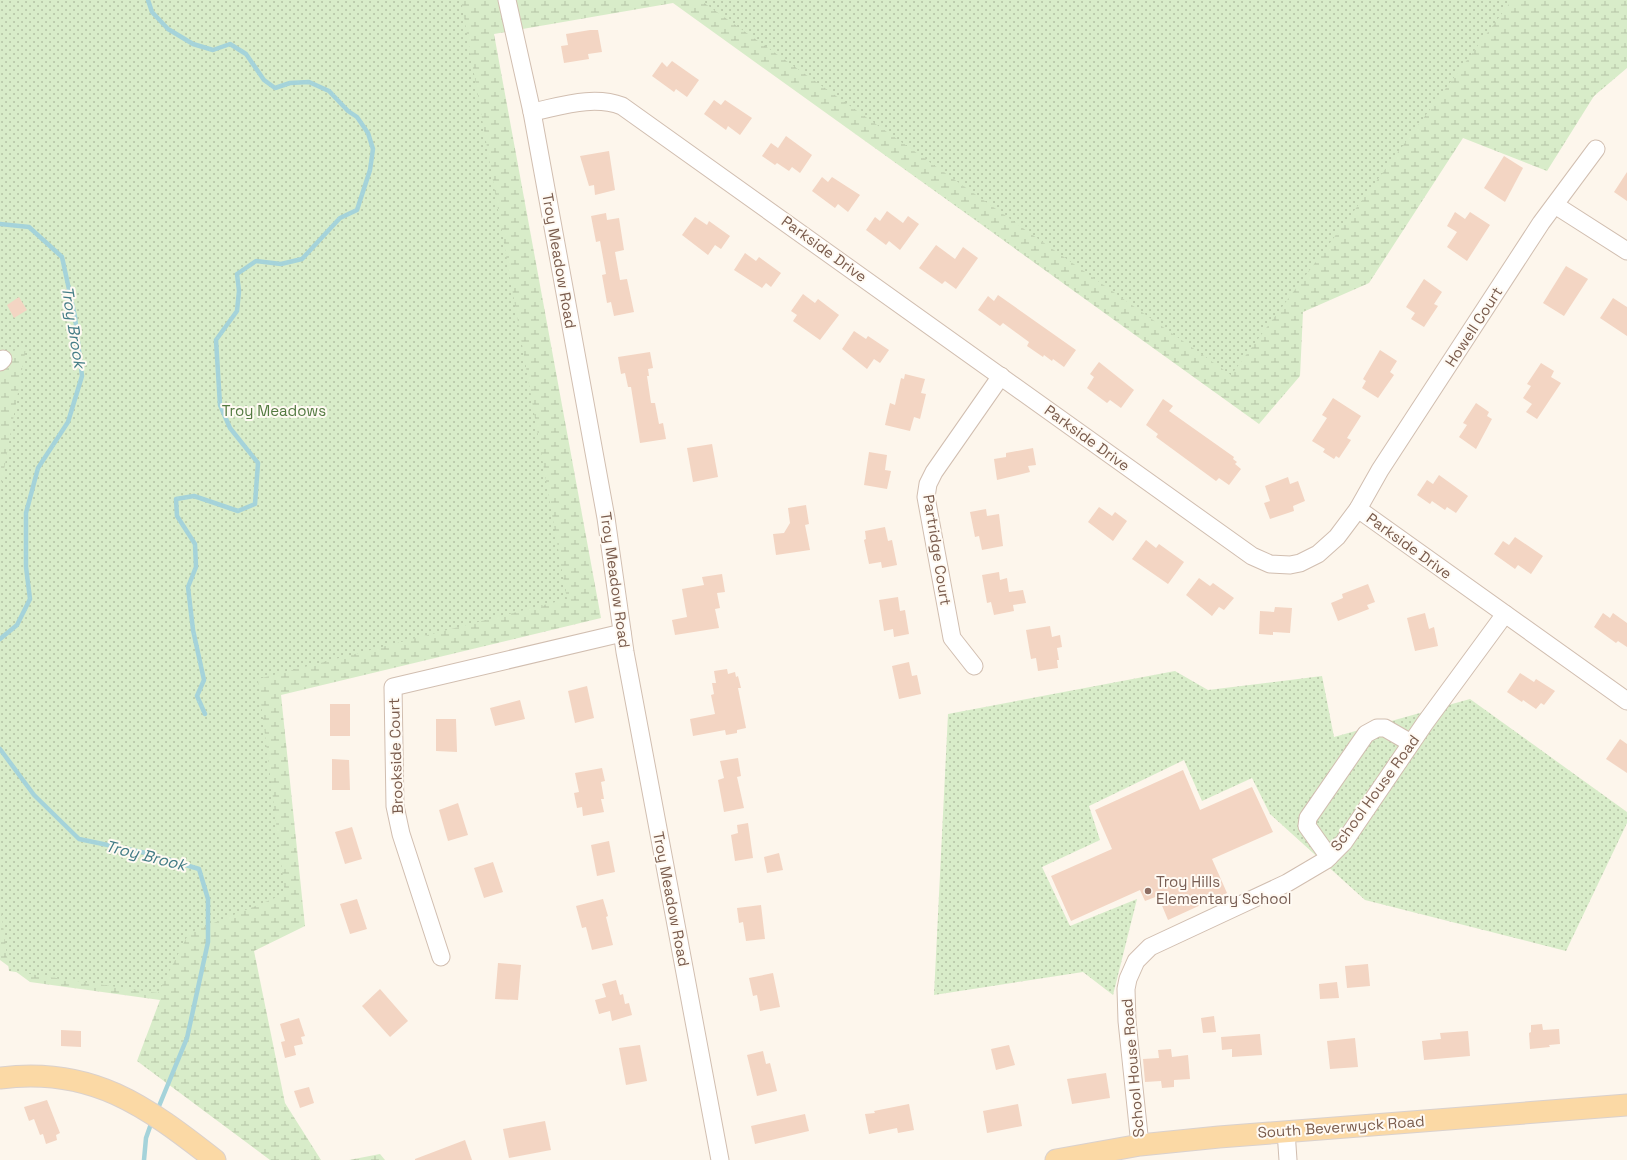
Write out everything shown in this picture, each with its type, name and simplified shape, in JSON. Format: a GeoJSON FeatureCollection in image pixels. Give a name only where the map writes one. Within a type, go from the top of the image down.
{"type":"FeatureCollection","features":[{"type":"Feature","properties":{"kind":"main road"},"geometry":{"type":"LineString","coordinates":[[0,1078],[39,1075],[78,1081],[123,1096],[150,1111],[174,1127],[214,1160]]}},
{"type":"Feature","properties":{"kind":"main road","name":"South Beverwyck Road"},"geometry":{"type":"LineString","coordinates":[[1056,1160],[1140,1145],[1286,1131],[1627,1106]]}},
{"type":"Feature","properties":{"kind":"street","name":"Troy Meadow Road"},"geometry":{"type":"LineString","coordinates":[[507,0],[532,112],[606,518],[622,633],[720,1160]]}},
{"type":"Feature","properties":{"kind":"street","name":"Parkside Drive"},"geometry":{"type":"LineString","coordinates":[[532,112],[593,100],[603,100],[622,106],[1261,560],[1270,564],[1290,565],[1300,563],[1318,554],[1337,537],[1358,509],[1627,701]]}},
{"type":"Feature","properties":{"kind":"street","name":"Howell Court"},"geometry":{"type":"LineString","coordinates":[[1358,509],[1380,470],[1541,223],[1596,149]]}},
{"type":"Feature","properties":{"kind":"street"},"geometry":{"type":"LineString","coordinates":[[1555,205],[1627,251]]}},
{"type":"Feature","properties":{"kind":"street","name":"Partridge Court"},"geometry":{"type":"LineString","coordinates":[[974,666],[952,638],[926,497],[928,484],[934,472],[1001,376]]}},
{"type":"Feature","properties":{"kind":"street","name":"School House Road"},"geometry":{"type":"LineString","coordinates":[[1140,1145],[1127,1021],[1126,989],[1136,961],[1150,947],[1287,883],[1329,857],[1344,842],[1411,743],[1505,614]]}},
{"type":"Feature","properties":{"kind":"street","name":"Brookside Court"},"geometry":{"type":"LineString","coordinates":[[441,957],[401,834],[395,806],[393,687],[622,633]]}},
{"type":"Feature","properties":{"kind":"street"},"geometry":{"type":"LineString","coordinates":[[1329,857],[1307,826],[1308,818],[1366,734],[1378,728],[1385,728],[1411,743]]}},
{"type":"Feature","properties":{"kind":"street"},"geometry":{"type":"LineString","coordinates":[[1286,1131],[1288,1160]]}},
{"type":"Feature","properties":{"kind":"green space","name":"Troy Meadows"},"geometry":{"type":"Polygon","coordinates":[[[0,0],[1627,0],[1627,68],[1594,96],[1547,171],[1463,138],[1369,283],[1303,312],[1300,376],[1259,424],[673,3],[494,34],[601,618],[281,695],[305,926],[254,951],[285,1103],[321,1160],[270,1160],[137,1061],[160,1000],[30,982],[0,960],[0,0]]]}},
{"type":"Feature","properties":{"kind":"green space","name":"Troy Meadows"},"geometry":{"type":"Polygon","coordinates":[[[0,0],[461,0],[567,599],[258,679],[285,894],[189,933],[158,993],[9,971],[0,903],[0,492],[26,348],[0,354],[0,0]]]}},
{"type":"Feature","properties":{"kind":"green space"},"geometry":{"type":"Polygon","coordinates":[[[700,0],[1512,0],[1231,375],[700,0]]]}},
{"type":"Feature","properties":{"kind":"green space"},"geometry":{"type":"Polygon","coordinates":[[[1175,671],[1208,690],[1322,676],[1334,737],[1470,699],[1627,812],[1627,823],[1566,951],[1365,900],[1270,814],[1252,778],[1202,801],[1184,760],[1089,806],[1100,840],[1042,867],[1070,926],[1137,899],[1113,995],[1083,972],[934,995],[948,714],[1175,671]]]}},
{"type":"Feature","properties":{"kind":"green space"},"geometry":{"type":"Polygon","coordinates":[[[380,1154],[385,1160],[349,1160],[380,1154]]]}},
{"type":"Feature","properties":{"kind":"building"},"geometry":{"type":"Polygon","coordinates":[[[598,30],[602,52],[588,54],[589,59],[564,63],[561,46],[568,45],[566,34],[598,30]]]}},
{"type":"Feature","properties":{"kind":"building"},"geometry":{"type":"Polygon","coordinates":[[[672,61],[699,80],[687,97],[676,89],[674,92],[652,76],[662,62],[667,67],[672,61]]]}},
{"type":"Feature","properties":{"kind":"building"},"geometry":{"type":"Polygon","coordinates":[[[714,100],[721,105],[725,100],[752,118],[740,135],[728,126],[726,130],[704,114],[714,100]]]}},
{"type":"Feature","properties":{"kind":"building"},"geometry":{"type":"Polygon","coordinates":[[[786,136],[812,155],[800,173],[792,167],[789,171],[777,163],[775,165],[762,156],[771,143],[778,148],[786,136]]]}},
{"type":"Feature","properties":{"kind":"building"},"geometry":{"type":"Polygon","coordinates":[[[609,151],[615,190],[595,195],[594,185],[589,186],[580,156],[609,151]]]}},
{"type":"Feature","properties":{"kind":"building"},"geometry":{"type":"Polygon","coordinates":[[[1504,156],[1523,168],[1505,202],[1484,188],[1504,156]]]}},
{"type":"Feature","properties":{"kind":"building"},"geometry":{"type":"Polygon","coordinates":[[[1627,172],[1627,201],[1614,192],[1627,172]]]}},
{"type":"Feature","properties":{"kind":"building"},"geometry":{"type":"Polygon","coordinates":[[[822,177],[828,182],[832,177],[860,195],[848,212],[838,204],[835,208],[812,191],[822,177]]]}},
{"type":"Feature","properties":{"kind":"building"},"geometry":{"type":"Polygon","coordinates":[[[887,211],[903,223],[908,216],[919,224],[900,250],[889,241],[886,245],[866,230],[875,217],[880,221],[887,211]]]}},
{"type":"Feature","properties":{"kind":"building"},"geometry":{"type":"Polygon","coordinates":[[[1455,212],[1465,219],[1470,212],[1490,225],[1467,261],[1447,247],[1457,232],[1447,226],[1455,212]]]}},
{"type":"Feature","properties":{"kind":"building"},"geometry":{"type":"Polygon","coordinates":[[[606,213],[607,220],[619,218],[624,250],[615,252],[620,280],[627,279],[634,312],[614,316],[611,302],[607,303],[602,275],[606,274],[600,241],[596,242],[591,216],[606,213]]]}},
{"type":"Feature","properties":{"kind":"building"},"geometry":{"type":"Polygon","coordinates":[[[695,217],[707,225],[709,221],[730,236],[721,249],[715,245],[708,255],[682,235],[695,217]]]}},
{"type":"Feature","properties":{"kind":"building"},"geometry":{"type":"Polygon","coordinates":[[[936,245],[955,259],[963,247],[978,258],[956,289],[945,281],[942,284],[919,268],[936,245]]]}},
{"type":"Feature","properties":{"kind":"building"},"geometry":{"type":"Polygon","coordinates":[[[745,253],[756,261],[759,257],[781,273],[771,287],[766,283],[762,288],[734,270],[745,253]]]}},
{"type":"Feature","properties":{"kind":"building"},"geometry":{"type":"Polygon","coordinates":[[[1566,266],[1588,279],[1564,316],[1543,303],[1566,266]]]}},
{"type":"Feature","properties":{"kind":"building"},"geometry":{"type":"Polygon","coordinates":[[[1424,279],[1442,292],[1434,304],[1438,306],[1424,327],[1411,319],[1415,313],[1406,307],[1424,279]]]}},
{"type":"Feature","properties":{"kind":"building"},"geometry":{"type":"Polygon","coordinates":[[[803,294],[815,303],[818,299],[839,315],[820,340],[793,321],[797,315],[791,311],[803,294]]]}},
{"type":"Feature","properties":{"kind":"building"},"geometry":{"type":"Polygon","coordinates":[[[998,295],[1076,350],[1064,367],[1053,359],[1052,361],[1044,355],[1043,357],[1027,346],[1029,342],[1003,323],[1000,326],[978,310],[988,296],[994,301],[998,295]]]}},
{"type":"Feature","properties":{"kind":"building"},"geometry":{"type":"Polygon","coordinates":[[[19,297],[27,310],[14,318],[7,305],[19,297]]]}},
{"type":"Feature","properties":{"kind":"building"},"geometry":{"type":"Polygon","coordinates":[[[1613,298],[1627,307],[1627,336],[1600,318],[1613,298]]]}},
{"type":"Feature","properties":{"kind":"building"},"geometry":{"type":"Polygon","coordinates":[[[854,331],[866,339],[868,336],[889,350],[880,363],[874,359],[867,369],[842,349],[854,331]]]}},
{"type":"Feature","properties":{"kind":"building"},"geometry":{"type":"Polygon","coordinates":[[[1380,350],[1397,361],[1390,372],[1394,375],[1378,398],[1362,388],[1366,381],[1363,379],[1380,350]]]}},
{"type":"Feature","properties":{"kind":"building"},"geometry":{"type":"Polygon","coordinates":[[[650,352],[653,368],[648,369],[649,376],[647,376],[651,403],[655,403],[659,424],[663,423],[666,439],[640,443],[631,387],[628,387],[625,373],[621,374],[618,357],[650,352]]]}},
{"type":"Feature","properties":{"kind":"building"},"geometry":{"type":"Polygon","coordinates":[[[1099,362],[1134,390],[1121,408],[1110,400],[1107,403],[1087,388],[1094,377],[1090,374],[1099,362]]]}},
{"type":"Feature","properties":{"kind":"building"},"geometry":{"type":"Polygon","coordinates":[[[1541,363],[1554,371],[1551,377],[1561,383],[1537,419],[1526,412],[1532,404],[1523,398],[1531,386],[1527,384],[1541,363]]]}},
{"type":"Feature","properties":{"kind":"building"},"geometry":{"type":"Polygon","coordinates":[[[905,374],[925,379],[921,393],[926,394],[920,419],[914,417],[910,431],[885,425],[890,403],[895,405],[901,378],[904,379],[905,374]]]}},
{"type":"Feature","properties":{"kind":"building"},"geometry":{"type":"Polygon","coordinates":[[[1333,398],[1361,416],[1347,438],[1351,440],[1339,458],[1336,456],[1334,459],[1323,452],[1325,449],[1312,441],[1327,418],[1322,415],[1333,398]]]}},
{"type":"Feature","properties":{"kind":"building"},"geometry":{"type":"Polygon","coordinates":[[[1163,399],[1173,406],[1169,411],[1234,457],[1233,459],[1237,462],[1235,464],[1241,469],[1229,485],[1219,478],[1216,481],[1156,437],[1158,434],[1146,425],[1163,399]]]}},
{"type":"Feature","properties":{"kind":"building"},"geometry":{"type":"Polygon","coordinates":[[[1476,403],[1489,412],[1487,416],[1492,419],[1476,449],[1459,437],[1467,425],[1463,423],[1476,403]]]}},
{"type":"Feature","properties":{"kind":"building"},"geometry":{"type":"Polygon","coordinates":[[[712,444],[718,477],[693,482],[687,448],[712,444]]]}},
{"type":"Feature","properties":{"kind":"building"},"geometry":{"type":"Polygon","coordinates":[[[1033,448],[1036,465],[1028,466],[1030,472],[997,480],[994,459],[1006,457],[1006,453],[1033,448]]]}},
{"type":"Feature","properties":{"kind":"building"},"geometry":{"type":"Polygon","coordinates":[[[869,452],[887,455],[885,470],[891,471],[887,489],[864,485],[869,452]]]}},
{"type":"Feature","properties":{"kind":"building"},"geometry":{"type":"Polygon","coordinates":[[[1439,475],[1468,496],[1456,513],[1447,507],[1445,510],[1432,501],[1430,504],[1417,495],[1427,480],[1433,484],[1439,475]]]}},
{"type":"Feature","properties":{"kind":"building"},"geometry":{"type":"Polygon","coordinates":[[[1288,477],[1290,484],[1298,481],[1305,501],[1293,506],[1294,511],[1270,519],[1264,503],[1270,501],[1265,486],[1288,477]]]}},
{"type":"Feature","properties":{"kind":"building"},"geometry":{"type":"Polygon","coordinates":[[[806,505],[809,524],[805,525],[810,550],[776,555],[773,534],[784,533],[790,523],[788,508],[806,505]]]}},
{"type":"Feature","properties":{"kind":"building"},"geometry":{"type":"Polygon","coordinates":[[[1099,507],[1112,516],[1115,512],[1127,521],[1113,541],[1088,522],[1099,507]]]}},
{"type":"Feature","properties":{"kind":"building"},"geometry":{"type":"Polygon","coordinates":[[[986,509],[987,516],[999,514],[1003,546],[982,550],[979,536],[975,537],[970,512],[986,509]]]}},
{"type":"Feature","properties":{"kind":"building"},"geometry":{"type":"Polygon","coordinates":[[[885,527],[888,541],[892,540],[897,565],[882,568],[881,562],[869,564],[864,540],[866,539],[865,531],[885,527]]]}},
{"type":"Feature","properties":{"kind":"building"},"geometry":{"type":"Polygon","coordinates":[[[1515,537],[1543,556],[1531,574],[1518,565],[1515,569],[1494,554],[1503,541],[1509,545],[1515,537]]]}},
{"type":"Feature","properties":{"kind":"building"},"geometry":{"type":"Polygon","coordinates":[[[1146,540],[1156,548],[1159,544],[1184,562],[1168,584],[1132,559],[1146,540]]]}},
{"type":"Feature","properties":{"kind":"building"},"geometry":{"type":"Polygon","coordinates":[[[999,572],[1000,580],[1007,578],[1009,592],[1023,590],[1026,603],[1013,605],[1014,611],[994,615],[991,602],[987,603],[982,575],[999,572]]]}},
{"type":"Feature","properties":{"kind":"building"},"geometry":{"type":"Polygon","coordinates":[[[722,574],[725,592],[717,593],[720,608],[715,609],[719,628],[675,635],[672,620],[687,617],[682,589],[704,585],[702,577],[722,574]]]}},
{"type":"Feature","properties":{"kind":"building"},"geometry":{"type":"Polygon","coordinates":[[[1199,578],[1210,586],[1213,583],[1234,598],[1224,610],[1219,607],[1212,616],[1186,595],[1199,578]]]}},
{"type":"Feature","properties":{"kind":"building"},"geometry":{"type":"Polygon","coordinates":[[[1368,584],[1375,602],[1367,605],[1369,609],[1338,621],[1331,603],[1343,598],[1342,594],[1368,584]]]}},
{"type":"Feature","properties":{"kind":"building"},"geometry":{"type":"Polygon","coordinates":[[[898,597],[900,611],[905,610],[909,634],[894,637],[893,629],[884,631],[879,600],[898,597]]]}},
{"type":"Feature","properties":{"kind":"building"},"geometry":{"type":"Polygon","coordinates":[[[1275,607],[1292,608],[1290,633],[1273,632],[1273,635],[1259,634],[1260,611],[1274,612],[1275,607]]]}},
{"type":"Feature","properties":{"kind":"building"},"geometry":{"type":"Polygon","coordinates":[[[1425,613],[1429,629],[1434,627],[1438,646],[1415,651],[1407,618],[1425,613]]]}},
{"type":"Feature","properties":{"kind":"building"},"geometry":{"type":"Polygon","coordinates":[[[1603,613],[1610,618],[1613,613],[1627,623],[1627,647],[1618,641],[1616,643],[1594,627],[1603,613]]]}},
{"type":"Feature","properties":{"kind":"building"},"geometry":{"type":"Polygon","coordinates":[[[1050,626],[1052,637],[1060,635],[1062,647],[1057,648],[1059,660],[1057,660],[1058,668],[1038,671],[1036,658],[1031,659],[1026,630],[1050,626]]]}},
{"type":"Feature","properties":{"kind":"building"},"geometry":{"type":"Polygon","coordinates":[[[909,662],[912,676],[917,675],[921,694],[899,699],[892,666],[909,662]]]}},
{"type":"Feature","properties":{"kind":"building"},"geometry":{"type":"Polygon","coordinates":[[[727,669],[728,674],[735,672],[736,677],[738,676],[741,688],[738,688],[746,728],[737,730],[737,733],[726,735],[725,730],[693,736],[690,719],[715,714],[711,695],[714,694],[712,683],[716,683],[714,671],[727,669]]]}},
{"type":"Feature","properties":{"kind":"building"},"geometry":{"type":"Polygon","coordinates":[[[1520,673],[1534,682],[1536,679],[1555,691],[1544,705],[1541,703],[1536,709],[1507,692],[1520,673]]]}},
{"type":"Feature","properties":{"kind":"building"},"geometry":{"type":"Polygon","coordinates":[[[587,686],[594,718],[575,723],[568,691],[587,686]]]}},
{"type":"Feature","properties":{"kind":"building"},"geometry":{"type":"Polygon","coordinates":[[[520,700],[525,719],[495,726],[490,708],[520,700]]]}},
{"type":"Feature","properties":{"kind":"building"},"geometry":{"type":"Polygon","coordinates":[[[330,704],[350,704],[350,736],[330,736],[330,704]]]}},
{"type":"Feature","properties":{"kind":"building"},"geometry":{"type":"Polygon","coordinates":[[[436,719],[456,719],[457,752],[436,751],[436,719]]]}},
{"type":"Feature","properties":{"kind":"building"},"geometry":{"type":"Polygon","coordinates":[[[1620,739],[1627,744],[1627,773],[1606,759],[1620,739]]]}},
{"type":"Feature","properties":{"kind":"building"},"geometry":{"type":"Polygon","coordinates":[[[738,758],[741,776],[737,777],[744,808],[724,812],[718,780],[724,778],[720,761],[738,758]]]}},
{"type":"Feature","properties":{"kind":"building"},"geometry":{"type":"Polygon","coordinates":[[[332,759],[349,760],[350,790],[332,790],[332,759]]]}},
{"type":"Feature","properties":{"kind":"building"},"geometry":{"type":"Polygon","coordinates":[[[602,768],[605,781],[601,782],[604,799],[601,799],[604,812],[583,816],[582,807],[577,808],[574,793],[579,792],[575,773],[602,768]]]}},
{"type":"Feature","properties":{"kind":"building"},"geometry":{"type":"Polygon","coordinates":[[[1183,770],[1200,810],[1252,787],[1273,832],[1212,859],[1227,893],[1168,920],[1158,896],[1145,901],[1140,890],[1071,921],[1051,876],[1112,849],[1095,810],[1183,770]]]}},
{"type":"Feature","properties":{"kind":"building"},"geometry":{"type":"Polygon","coordinates":[[[458,803],[468,835],[448,841],[439,810],[458,803]]]}},
{"type":"Feature","properties":{"kind":"building"},"geometry":{"type":"Polygon","coordinates":[[[748,823],[753,858],[735,861],[731,835],[738,833],[737,825],[748,823]]]}},
{"type":"Feature","properties":{"kind":"building"},"geometry":{"type":"Polygon","coordinates":[[[352,827],[362,859],[345,864],[335,832],[352,827]]]}},
{"type":"Feature","properties":{"kind":"building"},"geometry":{"type":"Polygon","coordinates":[[[609,841],[615,872],[597,876],[591,845],[609,841]]]}},
{"type":"Feature","properties":{"kind":"building"},"geometry":{"type":"Polygon","coordinates":[[[779,853],[783,870],[767,873],[764,857],[779,853]]]}},
{"type":"Feature","properties":{"kind":"building"},"geometry":{"type":"Polygon","coordinates":[[[493,862],[503,892],[484,898],[474,868],[493,862]]]}},
{"type":"Feature","properties":{"kind":"building"},"geometry":{"type":"Polygon","coordinates":[[[357,899],[367,929],[350,934],[340,904],[357,899]]]}},
{"type":"Feature","properties":{"kind":"building"},"geometry":{"type":"Polygon","coordinates":[[[603,899],[608,916],[606,917],[613,945],[592,950],[586,927],[582,928],[576,906],[603,899]]]}},
{"type":"Feature","properties":{"kind":"building"},"geometry":{"type":"Polygon","coordinates":[[[761,905],[765,939],[746,941],[743,922],[739,923],[737,908],[761,905]]]}},
{"type":"Feature","properties":{"kind":"building"},"geometry":{"type":"Polygon","coordinates":[[[498,963],[521,965],[518,1000],[495,999],[498,963]]]}},
{"type":"Feature","properties":{"kind":"building"},"geometry":{"type":"Polygon","coordinates":[[[1368,964],[1370,986],[1347,988],[1345,966],[1368,964]]]}},
{"type":"Feature","properties":{"kind":"building"},"geometry":{"type":"Polygon","coordinates":[[[773,973],[780,1007],[760,1011],[757,995],[753,996],[749,978],[773,973]]]}},
{"type":"Feature","properties":{"kind":"building"},"geometry":{"type":"Polygon","coordinates":[[[616,980],[620,995],[623,994],[625,1004],[629,1003],[632,1015],[612,1021],[610,1011],[599,1014],[595,1000],[606,997],[602,984],[616,980]]]}},
{"type":"Feature","properties":{"kind":"building"},"geometry":{"type":"Polygon","coordinates":[[[1337,982],[1339,998],[1320,999],[1319,984],[1337,982]]]}},
{"type":"Feature","properties":{"kind":"building"},"geometry":{"type":"Polygon","coordinates":[[[380,989],[408,1021],[390,1037],[362,1006],[380,989]]]}},
{"type":"Feature","properties":{"kind":"building"},"geometry":{"type":"Polygon","coordinates":[[[1214,1016],[1216,1032],[1203,1033],[1201,1018],[1214,1016]]]}},
{"type":"Feature","properties":{"kind":"building"},"geometry":{"type":"Polygon","coordinates":[[[299,1018],[305,1036],[301,1037],[303,1044],[294,1046],[296,1055],[285,1058],[281,1042],[285,1041],[280,1024],[299,1018]]]}},
{"type":"Feature","properties":{"kind":"building"},"geometry":{"type":"Polygon","coordinates":[[[1542,1024],[1543,1030],[1559,1029],[1560,1044],[1549,1045],[1550,1047],[1530,1049],[1529,1033],[1531,1032],[1531,1025],[1542,1024]]]}},
{"type":"Feature","properties":{"kind":"building"},"geometry":{"type":"Polygon","coordinates":[[[61,1030],[81,1031],[81,1047],[61,1046],[61,1030]]]}},
{"type":"Feature","properties":{"kind":"building"},"geometry":{"type":"Polygon","coordinates":[[[1468,1031],[1470,1056],[1424,1060],[1422,1041],[1441,1039],[1440,1033],[1468,1031]]]}},
{"type":"Feature","properties":{"kind":"building"},"geometry":{"type":"Polygon","coordinates":[[[1260,1034],[1262,1055],[1232,1057],[1232,1049],[1222,1050],[1221,1037],[1260,1034]]]}},
{"type":"Feature","properties":{"kind":"building"},"geometry":{"type":"Polygon","coordinates":[[[1355,1038],[1358,1067],[1330,1069],[1327,1041],[1355,1038]]]}},
{"type":"Feature","properties":{"kind":"building"},"geometry":{"type":"Polygon","coordinates":[[[640,1045],[647,1081],[626,1085],[619,1048],[640,1045]]]}},
{"type":"Feature","properties":{"kind":"building"},"geometry":{"type":"Polygon","coordinates":[[[1009,1045],[1015,1065],[996,1070],[991,1049],[1009,1045]]]}},
{"type":"Feature","properties":{"kind":"building"},"geometry":{"type":"Polygon","coordinates":[[[1171,1049],[1172,1057],[1188,1055],[1190,1079],[1174,1080],[1174,1087],[1162,1088],[1161,1081],[1145,1082],[1143,1059],[1159,1058],[1158,1050],[1171,1049]]]}},
{"type":"Feature","properties":{"kind":"building"},"geometry":{"type":"Polygon","coordinates":[[[763,1051],[766,1064],[770,1063],[777,1091],[757,1096],[747,1055],[763,1051]]]}},
{"type":"Feature","properties":{"kind":"building"},"geometry":{"type":"Polygon","coordinates":[[[1106,1073],[1110,1098],[1072,1104],[1067,1079],[1106,1073]]]}},
{"type":"Feature","properties":{"kind":"building"},"geometry":{"type":"Polygon","coordinates":[[[309,1087],[314,1103],[300,1108],[294,1091],[309,1087]]]}},
{"type":"Feature","properties":{"kind":"building"},"geometry":{"type":"Polygon","coordinates":[[[47,1100],[60,1133],[56,1135],[57,1140],[46,1144],[43,1134],[40,1135],[34,1119],[29,1121],[24,1107],[47,1100]]]}},
{"type":"Feature","properties":{"kind":"building"},"geometry":{"type":"Polygon","coordinates":[[[909,1104],[914,1130],[898,1133],[897,1128],[869,1134],[865,1114],[875,1113],[874,1111],[909,1104]]]}},
{"type":"Feature","properties":{"kind":"building"},"geometry":{"type":"Polygon","coordinates":[[[1018,1104],[1022,1126],[987,1133],[983,1111],[1018,1104]]]}},
{"type":"Feature","properties":{"kind":"building"},"geometry":{"type":"Polygon","coordinates":[[[805,1114],[809,1131],[755,1144],[751,1126],[805,1114]]]}},
{"type":"Feature","properties":{"kind":"building"},"geometry":{"type":"Polygon","coordinates":[[[545,1121],[551,1150],[509,1158],[503,1129],[545,1121]]]}},
{"type":"Feature","properties":{"kind":"building"},"geometry":{"type":"Polygon","coordinates":[[[465,1140],[472,1160],[415,1160],[415,1159],[465,1140]]]}},
{"type":"Feature","properties":{"kind":"waterway"},"geometry":{"type":"LineString","coordinates":[[148,0],[152,12],[168,29],[193,44],[213,50],[230,44],[246,54],[264,80],[275,88],[290,83],[309,82],[329,91],[348,111],[357,117],[368,133],[373,149],[370,170],[357,210],[340,218],[302,259],[281,264],[256,261],[237,274],[239,291],[237,311],[216,340],[220,405],[230,428],[258,463],[255,504],[238,511],[194,496],[176,499],[177,516],[195,544],[196,567],[188,587],[193,630],[204,680],[197,696],[205,714]]}},
{"type":"Feature","properties":{"kind":"waterway","name":"Troy Brook"},"geometry":{"type":"LineString","coordinates":[[0,224],[29,227],[62,257],[75,317],[82,376],[68,422],[38,468],[26,513],[26,567],[30,599],[17,625],[0,639]]}},
{"type":"Feature","properties":{"kind":"waterway","name":"Troy Brook"},"geometry":{"type":"LineString","coordinates":[[0,749],[34,795],[79,839],[146,853],[199,869],[208,899],[208,942],[187,1038],[157,1111]]}},
{"type":"Feature","properties":{"kind":"waterway","name":"Troy Brook"},"geometry":{"type":"LineString","coordinates":[[144,1160],[146,1138],[152,1121]]}},
{"type":"Feature","properties":{"kind":"place","name":"Troy Hills Elementary School"},"geometry":{"type":"Point","coordinates":[1148,891]}}]}
